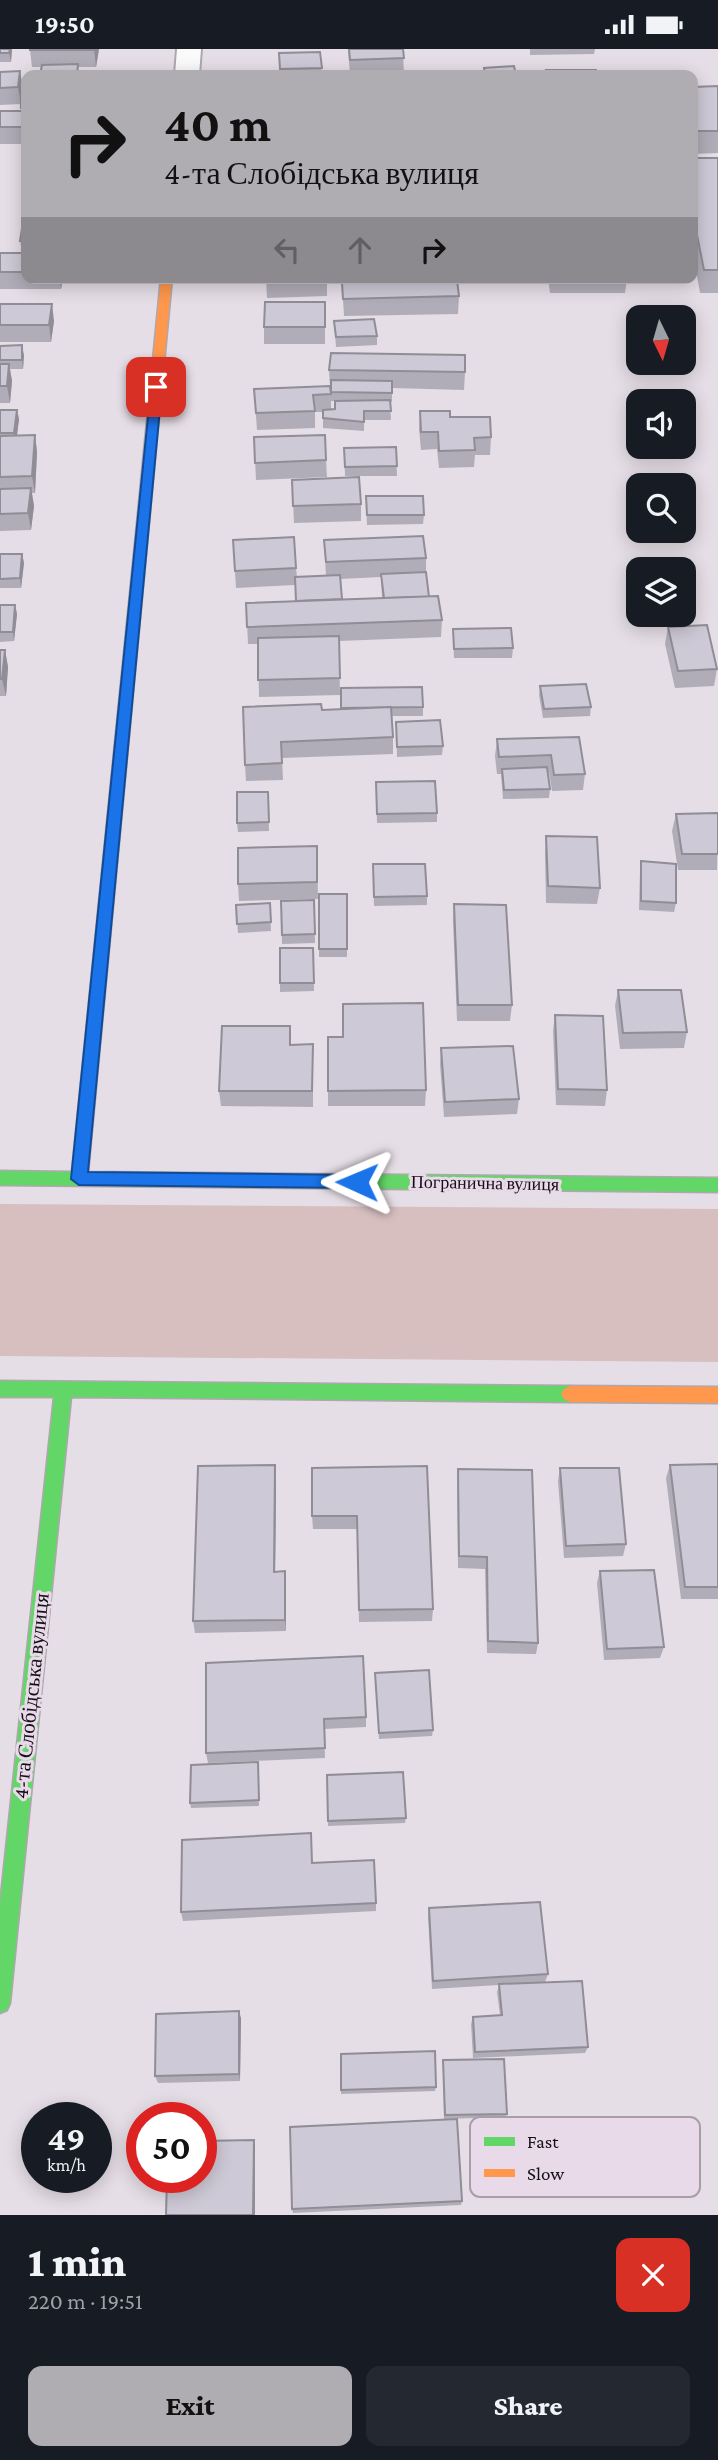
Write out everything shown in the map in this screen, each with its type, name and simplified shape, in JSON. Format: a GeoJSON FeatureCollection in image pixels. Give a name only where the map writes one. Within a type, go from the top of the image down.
{"type":"FeatureCollection","features":[{"type":"Feature","properties":{"kind":"street"},"geometry":{"type":"LineString","coordinates":[[187,70],[189,49]]}},
{"type":"Feature","properties":{"kind":"street"},"geometry":{"type":"LineString","coordinates":[[79,1179],[166,284]]}},
{"type":"Feature","properties":{"kind":"street","name":"Погранична вулиця"},"geometry":{"type":"LineString","coordinates":[[0,1178],[718,1185]]}},
{"type":"Feature","properties":{"kind":"street"},"geometry":{"type":"LineString","coordinates":[[0,1389],[718,1395]]}},
{"type":"Feature","properties":{"kind":"street","name":"4-та Слобідська вулиця"},"geometry":{"type":"LineString","coordinates":[[0,2003],[63,1390]]}},
{"type":"Feature","properties":{"kind":"shaded area"},"geometry":{"type":"Polygon","coordinates":[[[0,1204],[718,1209],[718,1362],[0,1356],[0,1204]]]}},
{"type":"Feature","properties":{"kind":"building"},"geometry":{"type":"Polygon","coordinates":[[[0,49],[10,49],[9,53],[0,53],[0,49]]]}},
{"type":"Feature","properties":{"kind":"building"},"geometry":{"type":"Polygon","coordinates":[[[94,49],[94,50],[30,50],[94,49]]]}},
{"type":"Feature","properties":{"kind":"building"},"geometry":{"type":"Polygon","coordinates":[[[349,49],[403,49],[404,58],[350,60],[349,49]]]}},
{"type":"Feature","properties":{"kind":"building"},"geometry":{"type":"Polygon","coordinates":[[[320,52],[322,68],[280,69],[279,53],[320,52]]]}},
{"type":"Feature","properties":{"kind":"building"},"geometry":{"type":"Polygon","coordinates":[[[78,64],[77,70],[41,70],[42,65],[78,64]]]}},
{"type":"Feature","properties":{"kind":"building"},"geometry":{"type":"Polygon","coordinates":[[[514,66],[515,70],[484,70],[514,66]]]}},
{"type":"Feature","properties":{"kind":"building"},"geometry":{"type":"Polygon","coordinates":[[[20,71],[18,87],[0,88],[0,72],[20,71]]]}},
{"type":"Feature","properties":{"kind":"building"},"geometry":{"type":"Polygon","coordinates":[[[718,86],[718,131],[698,131],[698,87],[718,86]]]}},
{"type":"Feature","properties":{"kind":"building"},"geometry":{"type":"Polygon","coordinates":[[[0,111],[21,111],[21,127],[0,127],[0,111]]]}},
{"type":"Feature","properties":{"kind":"building"},"geometry":{"type":"Polygon","coordinates":[[[698,158],[718,158],[718,270],[704,270],[698,240],[698,158]]]}},
{"type":"Feature","properties":{"kind":"building"},"geometry":{"type":"Polygon","coordinates":[[[0,253],[21,253],[21,272],[0,272],[0,253]]]}},
{"type":"Feature","properties":{"kind":"building"},"geometry":{"type":"Polygon","coordinates":[[[342,284],[458,284],[459,296],[343,299],[342,284]]]}},
{"type":"Feature","properties":{"kind":"building"},"geometry":{"type":"Polygon","coordinates":[[[265,302],[325,302],[325,327],[264,327],[265,302]]]}},
{"type":"Feature","properties":{"kind":"building"},"geometry":{"type":"Polygon","coordinates":[[[0,304],[52,304],[49,325],[0,325],[0,304]]]}},
{"type":"Feature","properties":{"kind":"building"},"geometry":{"type":"Polygon","coordinates":[[[374,319],[377,336],[336,337],[334,321],[374,319]]]}},
{"type":"Feature","properties":{"kind":"building"},"geometry":{"type":"Polygon","coordinates":[[[22,345],[22,360],[0,360],[0,346],[22,345]]]}},
{"type":"Feature","properties":{"kind":"building"},"geometry":{"type":"Polygon","coordinates":[[[331,353],[465,355],[465,372],[329,370],[331,353]]]}},
{"type":"Feature","properties":{"kind":"building"},"geometry":{"type":"Polygon","coordinates":[[[0,364],[9,364],[7,386],[0,386],[0,364]]]}},
{"type":"Feature","properties":{"kind":"building"},"geometry":{"type":"Polygon","coordinates":[[[331,380],[392,381],[392,393],[331,392],[331,380]]]}},
{"type":"Feature","properties":{"kind":"building"},"geometry":{"type":"Polygon","coordinates":[[[330,386],[331,394],[313,395],[315,411],[256,413],[254,389],[330,386]]]}},
{"type":"Feature","properties":{"kind":"building"},"geometry":{"type":"Polygon","coordinates":[[[390,400],[391,411],[364,411],[364,422],[323,418],[323,410],[335,409],[335,401],[390,400]]]}},
{"type":"Feature","properties":{"kind":"building"},"geometry":{"type":"Polygon","coordinates":[[[0,410],[17,410],[14,433],[0,433],[0,410]]]}},
{"type":"Feature","properties":{"kind":"building"},"geometry":{"type":"Polygon","coordinates":[[[420,411],[450,411],[450,417],[490,417],[491,437],[474,438],[475,450],[439,451],[438,432],[421,432],[420,411]]]}},
{"type":"Feature","properties":{"kind":"building"},"geometry":{"type":"Polygon","coordinates":[[[35,435],[32,476],[0,477],[0,436],[35,435]]]}},
{"type":"Feature","properties":{"kind":"building"},"geometry":{"type":"Polygon","coordinates":[[[325,435],[326,460],[255,463],[254,437],[325,435]]]}},
{"type":"Feature","properties":{"kind":"building"},"geometry":{"type":"Polygon","coordinates":[[[396,447],[397,466],[345,467],[344,448],[396,447]]]}},
{"type":"Feature","properties":{"kind":"building"},"geometry":{"type":"Polygon","coordinates":[[[359,477],[361,504],[293,506],[292,480],[359,477]]]}},
{"type":"Feature","properties":{"kind":"building"},"geometry":{"type":"Polygon","coordinates":[[[31,488],[28,513],[0,514],[0,489],[31,488]]]}},
{"type":"Feature","properties":{"kind":"building"},"geometry":{"type":"Polygon","coordinates":[[[366,496],[423,496],[424,515],[367,515],[366,496]]]}},
{"type":"Feature","properties":{"kind":"building"},"geometry":{"type":"Polygon","coordinates":[[[423,536],[426,558],[326,562],[324,540],[423,536]]]}},
{"type":"Feature","properties":{"kind":"building"},"geometry":{"type":"Polygon","coordinates":[[[294,537],[296,568],[235,571],[233,540],[294,537]]]}},
{"type":"Feature","properties":{"kind":"building"},"geometry":{"type":"Polygon","coordinates":[[[0,554],[22,554],[20,578],[0,579],[0,554]]]}},
{"type":"Feature","properties":{"kind":"building"},"geometry":{"type":"Polygon","coordinates":[[[426,572],[429,597],[384,598],[381,574],[426,572]]]}},
{"type":"Feature","properties":{"kind":"building"},"geometry":{"type":"Polygon","coordinates":[[[340,575],[342,599],[296,601],[295,577],[340,575]]]}},
{"type":"Feature","properties":{"kind":"building"},"geometry":{"type":"Polygon","coordinates":[[[438,596],[442,620],[247,627],[246,603],[438,596]]]}},
{"type":"Feature","properties":{"kind":"building"},"geometry":{"type":"Polygon","coordinates":[[[0,605],[15,605],[13,632],[0,632],[0,605]]]}},
{"type":"Feature","properties":{"kind":"building"},"geometry":{"type":"Polygon","coordinates":[[[707,625],[717,669],[678,671],[668,627],[707,625]]]}},
{"type":"Feature","properties":{"kind":"building"},"geometry":{"type":"Polygon","coordinates":[[[511,628],[513,648],[454,649],[453,629],[511,628]]]}},
{"type":"Feature","properties":{"kind":"building"},"geometry":{"type":"Polygon","coordinates":[[[339,636],[340,678],[258,680],[258,638],[339,636]]]}},
{"type":"Feature","properties":{"kind":"building"},"geometry":{"type":"Polygon","coordinates":[[[0,650],[5,650],[2,679],[0,679],[0,650]]]}},
{"type":"Feature","properties":{"kind":"building"},"geometry":{"type":"Polygon","coordinates":[[[586,684],[591,707],[544,709],[540,686],[586,684]]]}},
{"type":"Feature","properties":{"kind":"building"},"geometry":{"type":"Polygon","coordinates":[[[422,687],[423,707],[341,708],[341,688],[422,687]]]}},
{"type":"Feature","properties":{"kind":"building"},"geometry":{"type":"Polygon","coordinates":[[[321,704],[322,710],[391,707],[393,737],[281,742],[282,763],[245,765],[243,707],[321,704]]]}},
{"type":"Feature","properties":{"kind":"building"},"geometry":{"type":"Polygon","coordinates":[[[440,720],[443,746],[397,747],[396,722],[440,720]]]}},
{"type":"Feature","properties":{"kind":"building"},"geometry":{"type":"Polygon","coordinates":[[[579,737],[585,774],[554,775],[551,755],[499,757],[497,739],[579,737]]]}},
{"type":"Feature","properties":{"kind":"building"},"geometry":{"type":"Polygon","coordinates":[[[547,767],[550,789],[504,790],[502,769],[547,767]]]}},
{"type":"Feature","properties":{"kind":"building"},"geometry":{"type":"Polygon","coordinates":[[[435,781],[437,813],[377,814],[376,782],[435,781]]]}},
{"type":"Feature","properties":{"kind":"building"},"geometry":{"type":"Polygon","coordinates":[[[237,792],[268,792],[269,822],[237,823],[237,792]]]}},
{"type":"Feature","properties":{"kind":"building"},"geometry":{"type":"Polygon","coordinates":[[[718,813],[718,854],[682,854],[676,814],[718,813]]]}},
{"type":"Feature","properties":{"kind":"building"},"geometry":{"type":"Polygon","coordinates":[[[546,836],[597,837],[600,888],[548,886],[546,836]]]}},
{"type":"Feature","properties":{"kind":"building"},"geometry":{"type":"Polygon","coordinates":[[[317,846],[317,882],[238,884],[238,848],[317,846]]]}},
{"type":"Feature","properties":{"kind":"building"},"geometry":{"type":"Polygon","coordinates":[[[641,861],[676,864],[676,903],[641,901],[641,861]]]}},
{"type":"Feature","properties":{"kind":"building"},"geometry":{"type":"Polygon","coordinates":[[[373,864],[425,864],[427,896],[374,897],[373,864]]]}},
{"type":"Feature","properties":{"kind":"building"},"geometry":{"type":"Polygon","coordinates":[[[319,894],[347,894],[347,949],[319,949],[319,894]]]}},
{"type":"Feature","properties":{"kind":"building"},"geometry":{"type":"Polygon","coordinates":[[[314,900],[315,934],[282,935],[281,901],[314,900]]]}},
{"type":"Feature","properties":{"kind":"building"},"geometry":{"type":"Polygon","coordinates":[[[270,903],[271,922],[237,924],[236,905],[270,903]]]}},
{"type":"Feature","properties":{"kind":"building"},"geometry":{"type":"Polygon","coordinates":[[[454,904],[506,905],[512,1005],[458,1005],[454,904]]]}},
{"type":"Feature","properties":{"kind":"building"},"geometry":{"type":"Polygon","coordinates":[[[280,948],[313,948],[314,983],[280,983],[280,948]]]}},
{"type":"Feature","properties":{"kind":"building"},"geometry":{"type":"Polygon","coordinates":[[[618,990],[681,990],[687,1032],[623,1033],[618,990]]]}},
{"type":"Feature","properties":{"kind":"building"},"geometry":{"type":"Polygon","coordinates":[[[423,1003],[426,1090],[328,1091],[328,1037],[343,1037],[343,1004],[423,1003]]]}},
{"type":"Feature","properties":{"kind":"building"},"geometry":{"type":"Polygon","coordinates":[[[555,1015],[603,1016],[607,1090],[558,1089],[555,1015]]]}},
{"type":"Feature","properties":{"kind":"building"},"geometry":{"type":"Polygon","coordinates":[[[222,1026],[290,1026],[290,1045],[313,1044],[312,1091],[219,1091],[222,1026]]]}},
{"type":"Feature","properties":{"kind":"building"},"geometry":{"type":"Polygon","coordinates":[[[513,1046],[519,1099],[445,1102],[441,1048],[513,1046]]]}},
{"type":"Feature","properties":{"kind":"building"},"geometry":{"type":"Polygon","coordinates":[[[718,1464],[718,1587],[685,1587],[670,1465],[718,1464]]]}},
{"type":"Feature","properties":{"kind":"building"},"geometry":{"type":"Polygon","coordinates":[[[275,1465],[274,1572],[285,1571],[285,1620],[193,1621],[198,1466],[275,1465]]]}},
{"type":"Feature","properties":{"kind":"building"},"geometry":{"type":"Polygon","coordinates":[[[427,1466],[433,1609],[359,1610],[357,1516],[312,1516],[312,1468],[427,1466]]]}},
{"type":"Feature","properties":{"kind":"building"},"geometry":{"type":"Polygon","coordinates":[[[560,1468],[619,1468],[626,1544],[566,1546],[560,1468]]]}},
{"type":"Feature","properties":{"kind":"building"},"geometry":{"type":"Polygon","coordinates":[[[458,1469],[532,1470],[538,1643],[488,1641],[487,1557],[459,1556],[458,1469]]]}},
{"type":"Feature","properties":{"kind":"building"},"geometry":{"type":"Polygon","coordinates":[[[654,1570],[664,1647],[607,1649],[600,1571],[654,1570]]]}},
{"type":"Feature","properties":{"kind":"building"},"geometry":{"type":"Polygon","coordinates":[[[363,1656],[366,1717],[324,1719],[325,1748],[206,1753],[206,1663],[363,1656]]]}},
{"type":"Feature","properties":{"kind":"building"},"geometry":{"type":"Polygon","coordinates":[[[429,1670],[433,1730],[379,1733],[375,1673],[429,1670]]]}},
{"type":"Feature","properties":{"kind":"building"},"geometry":{"type":"Polygon","coordinates":[[[258,1762],[259,1800],[190,1803],[191,1765],[258,1762]]]}},
{"type":"Feature","properties":{"kind":"building"},"geometry":{"type":"Polygon","coordinates":[[[403,1772],[406,1818],[328,1821],[327,1775],[403,1772]]]}},
{"type":"Feature","properties":{"kind":"building"},"geometry":{"type":"Polygon","coordinates":[[[311,1833],[312,1863],[374,1860],[376,1903],[181,1912],[182,1840],[311,1833]]]}},
{"type":"Feature","properties":{"kind":"building"},"geometry":{"type":"Polygon","coordinates":[[[540,1902],[548,1974],[433,1981],[429,1908],[540,1902]]]}},
{"type":"Feature","properties":{"kind":"building"},"geometry":{"type":"Polygon","coordinates":[[[582,1981],[588,2047],[475,2052],[473,2017],[502,2015],[499,1984],[582,1981]]]}},
{"type":"Feature","properties":{"kind":"building"},"geometry":{"type":"Polygon","coordinates":[[[239,2011],[239,2074],[155,2076],[156,2014],[239,2011]]]}},
{"type":"Feature","properties":{"kind":"building"},"geometry":{"type":"Polygon","coordinates":[[[435,2051],[436,2087],[341,2090],[341,2054],[435,2051]]]}},
{"type":"Feature","properties":{"kind":"building"},"geometry":{"type":"Polygon","coordinates":[[[504,2059],[507,2114],[445,2115],[443,2060],[504,2059]]]}},
{"type":"Feature","properties":{"kind":"building"},"geometry":{"type":"Polygon","coordinates":[[[457,2119],[462,2201],[292,2209],[290,2127],[457,2119]]]}},
{"type":"Feature","properties":{"kind":"building"},"geometry":{"type":"Polygon","coordinates":[[[254,2140],[253,2215],[166,2215],[167,2193],[217,2193],[217,2141],[254,2140]]]}},
{"type":"Feature","properties":{"kind":"traffic: fast"},"geometry":{"type":"LineString","coordinates":[[79,1179],[140,554]]}},
{"type":"Feature","properties":{"kind":"traffic: fast"},"geometry":{"type":"LineString","coordinates":[[0,1178],[718,1185]]}},
{"type":"Feature","properties":{"kind":"traffic: fast"},"geometry":{"type":"LineString","coordinates":[[0,1389],[570,1394]]}},
{"type":"Feature","properties":{"kind":"traffic: fast"},"geometry":{"type":"LineString","coordinates":[[0,2003],[63,1390]]}},
{"type":"Feature","properties":{"kind":"traffic: slow"},"geometry":{"type":"LineString","coordinates":[[140,554],[166,284]]}},
{"type":"Feature","properties":{"kind":"traffic: slow"},"geometry":{"type":"LineString","coordinates":[[570,1394],[718,1395]]}},
{"type":"Feature","properties":{"kind":"route"},"geometry":{"type":"LineString","coordinates":[[156,387],[79,1179],[357,1182]]}}]}
